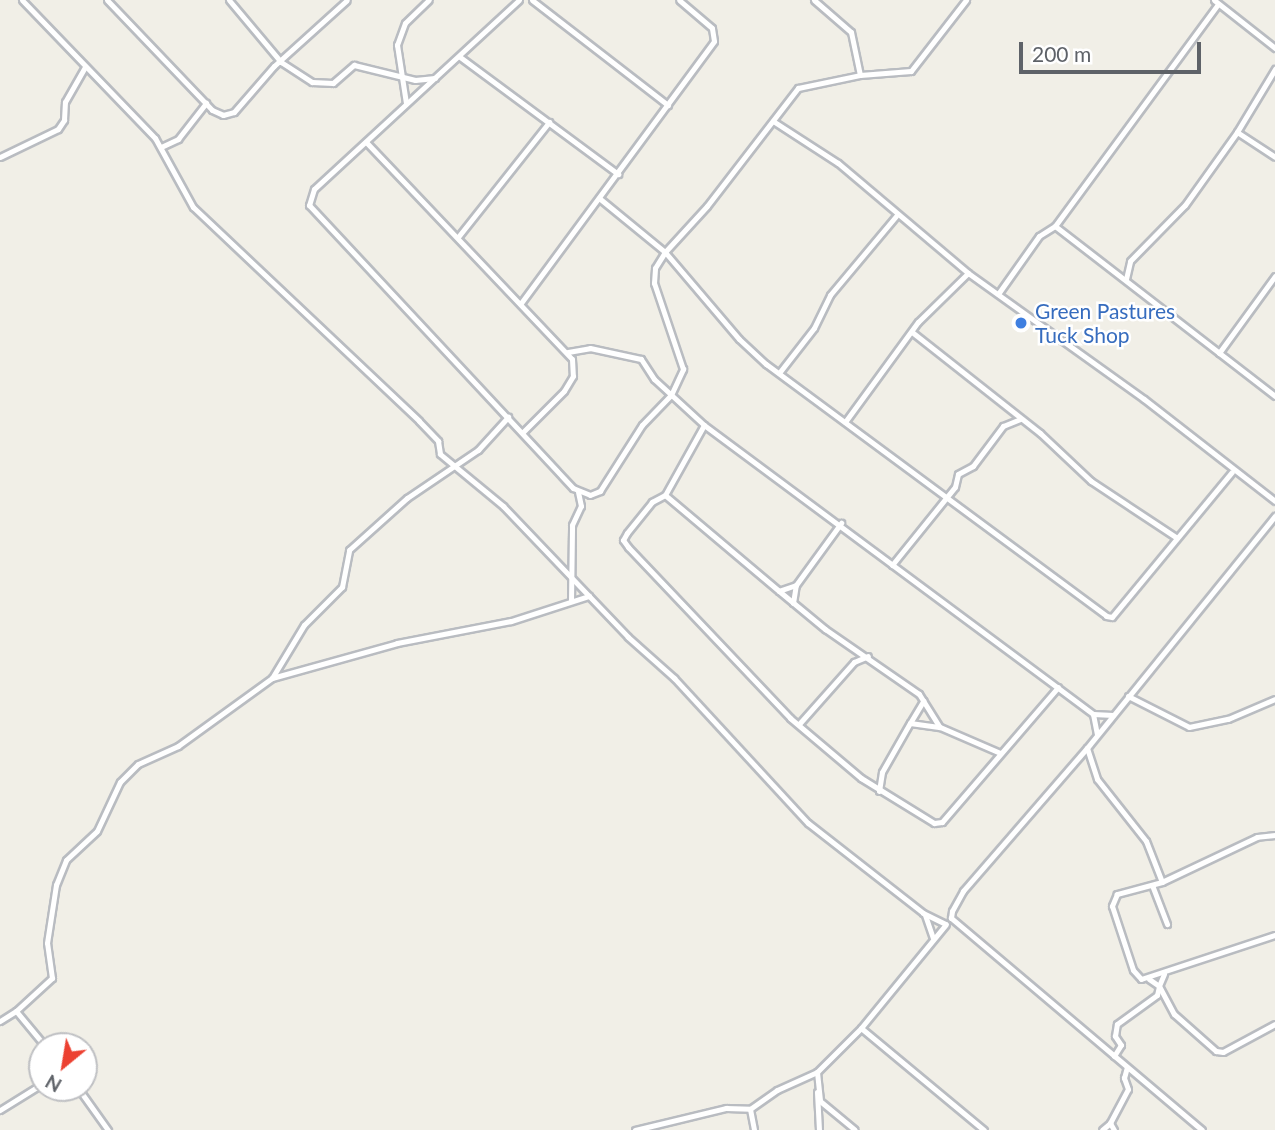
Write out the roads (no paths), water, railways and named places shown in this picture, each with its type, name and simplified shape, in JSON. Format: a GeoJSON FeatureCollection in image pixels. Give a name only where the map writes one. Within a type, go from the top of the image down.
{"type":"FeatureCollection","features":[{"type":"Feature","properties":{"kind":"street"},"geometry":{"type":"LineString","coordinates":[[22,0],[161,147],[193,207],[306,310],[419,421],[438,441],[440,454],[455,464],[674,678],[808,823],[925,915],[946,924]]}},
{"type":"Feature","properties":{"kind":"street"},"geometry":{"type":"LineString","coordinates":[[107,0],[206,103],[223,114],[234,112],[290,51],[347,0]]}},
{"type":"Feature","properties":{"kind":"street"},"geometry":{"type":"LineString","coordinates":[[229,0],[281,62],[318,83],[333,82],[354,65],[403,77],[435,78]]}},
{"type":"Feature","properties":{"kind":"street"},"geometry":{"type":"LineString","coordinates":[[406,104],[397,52],[400,34],[429,0]]}},
{"type":"Feature","properties":{"kind":"street"},"geometry":{"type":"LineString","coordinates":[[519,0],[314,189],[309,205],[578,492],[581,506]]}},
{"type":"Feature","properties":{"kind":"street"},"geometry":{"type":"LineString","coordinates":[[532,0],[667,105]]}},
{"type":"Feature","properties":{"kind":"street"},"geometry":{"type":"LineString","coordinates":[[814,0],[851,32],[860,75]]}},
{"type":"Feature","properties":{"kind":"street"},"geometry":{"type":"LineString","coordinates":[[522,303],[715,38],[712,28],[682,1]]}},
{"type":"Feature","properties":{"kind":"street"},"geometry":{"type":"LineString","coordinates":[[571,601],[572,525],[581,506],[590,495],[600,491],[642,425],[671,396],[683,369],[654,283],[655,268],[665,251],[707,206],[797,88],[860,75],[911,71],[962,1]]}},
{"type":"Feature","properties":{"kind":"street"},"geometry":{"type":"LineString","coordinates":[[998,295],[1039,236],[1055,226],[1216,2],[1275,48]]}},
{"type":"Feature","properties":{"kind":"street"},"geometry":{"type":"LineString","coordinates":[[273,51],[290,51]]}},
{"type":"Feature","properties":{"kind":"street"},"geometry":{"type":"LineString","coordinates":[[460,57],[618,174]]}},
{"type":"Feature","properties":{"kind":"street"},"geometry":{"type":"LineString","coordinates":[[0,157],[58,129],[64,120],[65,102],[85,66]]}},
{"type":"Feature","properties":{"kind":"street"},"geometry":{"type":"LineString","coordinates":[[1126,279],[1130,261],[1185,205],[1237,132],[1275,69]]}},
{"type":"Feature","properties":{"kind":"street"},"geometry":{"type":"LineString","coordinates":[[161,147],[178,139],[206,103]]}},
{"type":"Feature","properties":{"kind":"street"},"geometry":{"type":"LineString","coordinates":[[773,121],[838,163],[897,216],[933,240],[968,273],[1144,399],[1232,472],[1275,501]]}},
{"type":"Feature","properties":{"kind":"street"},"geometry":{"type":"LineString","coordinates":[[458,237],[550,122]]}},
{"type":"Feature","properties":{"kind":"street"},"geometry":{"type":"LineString","coordinates":[[1237,132],[1275,157]]}},
{"type":"Feature","properties":{"kind":"street"},"geometry":{"type":"LineString","coordinates":[[366,142],[568,352],[573,376],[564,391],[523,432]]}},
{"type":"Feature","properties":{"kind":"street"},"geometry":{"type":"LineString","coordinates":[[599,198],[665,251],[740,340],[779,373],[1105,616],[1112,617],[1232,472]]}},
{"type":"Feature","properties":{"kind":"street"},"geometry":{"type":"LineString","coordinates":[[779,373],[814,328],[830,295],[897,216]]}},
{"type":"Feature","properties":{"kind":"street"},"geometry":{"type":"LineString","coordinates":[[1055,226],[1275,396]]}},
{"type":"Feature","properties":{"kind":"street"},"geometry":{"type":"LineString","coordinates":[[845,422],[912,332],[968,273]]}},
{"type":"Feature","properties":{"kind":"street"},"geometry":{"type":"LineString","coordinates":[[1219,353],[1275,276]]}},
{"type":"Feature","properties":{"kind":"street"},"geometry":{"type":"LineString","coordinates":[[912,332],[1020,418],[1098,487],[1177,538]]}},
{"type":"Feature","properties":{"kind":"street"},"geometry":{"type":"LineString","coordinates":[[568,352],[590,348],[641,359],[671,396],[704,425],[841,523],[892,565],[1093,713],[1113,715]]}},
{"type":"Feature","properties":{"kind":"street"},"geometry":{"type":"LineString","coordinates":[[272,678],[304,625],[342,587],[349,550],[407,498],[478,450],[509,417]]}},
{"type":"Feature","properties":{"kind":"street"},"geometry":{"type":"LineString","coordinates":[[892,565],[946,499],[955,478],[973,466],[1003,426],[1020,418]]}},
{"type":"Feature","properties":{"kind":"street"},"geometry":{"type":"LineString","coordinates":[[704,425],[665,495],[652,502],[623,540],[799,724],[865,781],[934,823],[942,822],[1058,687]]}},
{"type":"Feature","properties":{"kind":"street"},"geometry":{"type":"LineString","coordinates":[[578,492],[590,495]]}},
{"type":"Feature","properties":{"kind":"street"},"geometry":{"type":"LineString","coordinates":[[665,495],[793,603],[868,656],[923,701],[940,727]]}},
{"type":"Feature","properties":{"kind":"street"},"geometry":{"type":"LineString","coordinates":[[635,1130],[726,1108],[750,1110],[776,1090],[817,1072],[861,1028],[951,918],[963,891],[1087,748],[1275,516]]}},
{"type":"Feature","properties":{"kind":"street"},"geometry":{"type":"LineString","coordinates":[[793,603],[796,585],[841,523]]}},
{"type":"Feature","properties":{"kind":"street"},"geometry":{"type":"LineString","coordinates":[[779,591],[796,585]]}},
{"type":"Feature","properties":{"kind":"street"},"geometry":{"type":"LineString","coordinates":[[0,1021],[16,1011],[52,978],[47,943],[56,885],[66,860],[102,825],[120,782],[145,760],[178,746],[272,678],[397,643],[511,621],[589,596]]}},
{"type":"Feature","properties":{"kind":"street"},"geometry":{"type":"LineString","coordinates":[[799,724],[854,662],[868,656]]}},
{"type":"Feature","properties":{"kind":"street"},"geometry":{"type":"LineString","coordinates":[[1128,696],[1189,727],[1228,719],[1275,699]]}},
{"type":"Feature","properties":{"kind":"street"},"geometry":{"type":"LineString","coordinates":[[879,791],[880,776],[923,701]]}},
{"type":"Feature","properties":{"kind":"street"},"geometry":{"type":"LineString","coordinates":[[1093,713],[1097,735]]}},
{"type":"Feature","properties":{"kind":"street"},"geometry":{"type":"LineString","coordinates":[[911,723],[940,727],[1000,753]]}},
{"type":"Feature","properties":{"kind":"street"},"geometry":{"type":"LineString","coordinates":[[1087,748],[1097,779],[1146,841],[1162,882]]}},
{"type":"Feature","properties":{"kind":"street"},"geometry":{"type":"LineString","coordinates":[[865,781],[880,776]]}},
{"type":"Feature","properties":{"kind":"street"},"geometry":{"type":"LineString","coordinates":[[1275,835],[1257,837],[1162,882],[1117,894],[1112,906],[1133,970],[1141,979],[1149,979],[1275,935]]}},
{"type":"Feature","properties":{"kind":"street"},"geometry":{"type":"LineString","coordinates":[[1152,884],[1167,923]]}},
{"type":"Feature","properties":{"kind":"street"},"geometry":{"type":"LineString","coordinates":[[925,915],[933,938]]}},
{"type":"Feature","properties":{"kind":"street"},"geometry":{"type":"LineString","coordinates":[[951,918],[1202,1130]]}},
{"type":"Feature","properties":{"kind":"street"},"geometry":{"type":"LineString","coordinates":[[1114,1056],[1121,1045],[1115,1036],[1117,1024],[1153,1001],[1164,974]]}},
{"type":"Feature","properties":{"kind":"street"},"geometry":{"type":"LineString","coordinates":[[1149,979],[1159,986],[1182,1023],[1216,1051],[1230,1049],[1275,1024]]}},
{"type":"Feature","properties":{"kind":"street"},"geometry":{"type":"LineString","coordinates":[[16,1011],[33,1032]]}},
{"type":"Feature","properties":{"kind":"street"},"geometry":{"type":"LineString","coordinates":[[861,1028],[984,1130]]}},
{"type":"Feature","properties":{"kind":"street"},"geometry":{"type":"LineString","coordinates":[[1102,1130],[1110,1123],[1129,1089],[1124,1078],[1127,1067]]}},
{"type":"Feature","properties":{"kind":"street"},"geometry":{"type":"LineString","coordinates":[[817,1072],[814,1105],[819,1130]]}},
{"type":"Feature","properties":{"kind":"street"},"geometry":{"type":"LineString","coordinates":[[817,1091],[820,1101],[855,1130]]}},
{"type":"Feature","properties":{"kind":"street"},"geometry":{"type":"LineString","coordinates":[[0,1110],[28,1093]]}},
{"type":"Feature","properties":{"kind":"street"},"geometry":{"type":"LineString","coordinates":[[88,1102],[108,1130]]}},
{"type":"Feature","properties":{"kind":"street"},"geometry":{"type":"LineString","coordinates":[[750,1110],[754,1130]]}},
{"type":"Feature","properties":{"kind":"street"},"geometry":{"type":"LineString","coordinates":[[1110,1123],[1114,1130]]}},
{"type":"Feature","properties":{"kind":"place","name":"Green Pastures Tuck Shop"},"geometry":{"type":"Point","coordinates":[1021,323]}}]}
